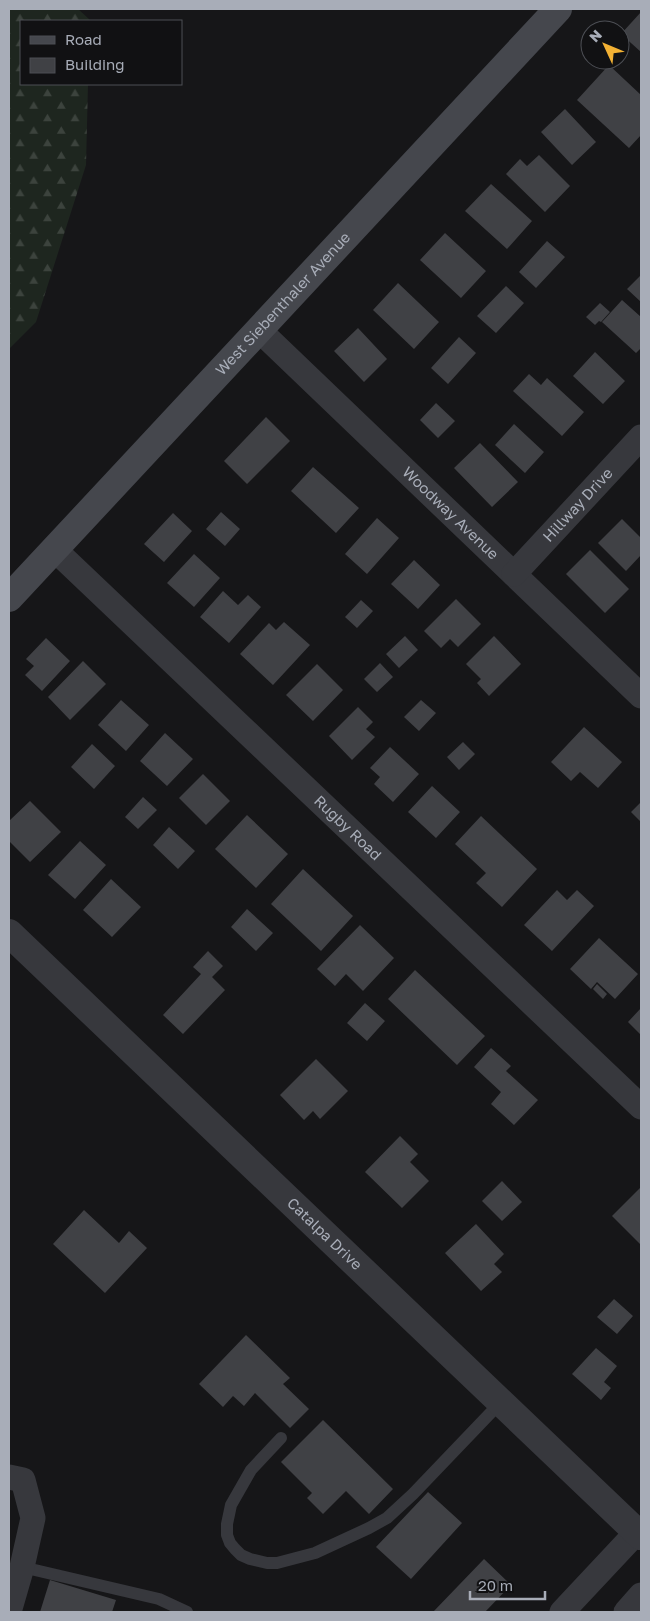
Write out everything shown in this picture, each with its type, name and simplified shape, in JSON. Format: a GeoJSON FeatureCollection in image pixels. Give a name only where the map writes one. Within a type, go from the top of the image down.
{"type":"FeatureCollection","features":[{"type":"Feature","properties":{"kind":"main road","name":"West Siebenthaler Avenue"},"geometry":{"type":"LineString","coordinates":[[9,598],[558,9]]}},
{"type":"Feature","properties":{"kind":"street","name":"Woodway Avenue"},"geometry":{"type":"LineString","coordinates":[[259,330],[641,696]]}},
{"type":"Feature","properties":{"kind":"street","name":"Hillway Drive"},"geometry":{"type":"LineString","coordinates":[[514,574],[641,437]]}},
{"type":"Feature","properties":{"kind":"street","name":"Rugby Road"},"geometry":{"type":"LineString","coordinates":[[54,548],[641,1107]]}},
{"type":"Feature","properties":{"kind":"street","name":"Catalpa Drive"},"geometry":{"type":"LineString","coordinates":[[9,933],[639,1534]]}},
{"type":"Feature","properties":{"kind":"street"},"geometry":{"type":"LineString","coordinates":[[9,1476],[23,1480],[34,1518],[9,1612]]}},
{"type":"Feature","properties":{"kind":"street"},"geometry":{"type":"LineString","coordinates":[[562,1612],[639,1534]]}},
{"type":"Feature","properties":{"kind":"street"},"geometry":{"type":"LineString","coordinates":[[626,1612],[641,1595]]}},
{"type":"Feature","properties":{"kind":"lane"},"geometry":{"type":"LineString","coordinates":[[281,1438],[251,1470],[231,1505],[227,1524],[227,1534],[230,1543],[241,1555],[250,1560],[268,1564],[315,1553],[387,1518],[413,1494],[501,1402]]}},
{"type":"Feature","properties":{"kind":"lane"},"geometry":{"type":"LineString","coordinates":[[22,1567],[159,1598],[187,1612]]}},
{"type":"Feature","properties":{"kind":"green space"},"geometry":{"type":"Polygon","coordinates":[[[9,9],[78,9],[90,20],[20,20],[20,85],[88,85],[86,165],[36,322],[9,349],[9,9]]]}},
{"type":"Feature","properties":{"kind":"building"},"geometry":{"type":"Polygon","coordinates":[[[641,12],[641,52],[630,42],[630,24],[641,12]]]}},
{"type":"Feature","properties":{"kind":"building"},"geometry":{"type":"Polygon","coordinates":[[[604,70],[614,70],[641,95],[641,135],[629,148],[577,100],[604,70]]]}},
{"type":"Feature","properties":{"kind":"building"},"geometry":{"type":"Polygon","coordinates":[[[565,109],[596,142],[572,165],[541,132],[565,109]]]}},
{"type":"Feature","properties":{"kind":"building"},"geometry":{"type":"Polygon","coordinates":[[[539,155],[570,186],[545,212],[506,174],[520,159],[527,166],[539,155]]]}},
{"type":"Feature","properties":{"kind":"building"},"geometry":{"type":"Polygon","coordinates":[[[491,184],[532,221],[507,249],[465,211],[491,184]]]}},
{"type":"Feature","properties":{"kind":"building"},"geometry":{"type":"Polygon","coordinates":[[[445,233],[486,271],[461,298],[420,260],[445,233]]]}},
{"type":"Feature","properties":{"kind":"building"},"geometry":{"type":"Polygon","coordinates":[[[547,241],[565,257],[536,288],[519,272],[547,241]]]}},
{"type":"Feature","properties":{"kind":"building"},"geometry":{"type":"Polygon","coordinates":[[[640,276],[641,278],[641,302],[627,289],[640,276]]]}},
{"type":"Feature","properties":{"kind":"building"},"geometry":{"type":"Polygon","coordinates":[[[398,283],[439,322],[414,349],[373,310],[398,283]]]}},
{"type":"Feature","properties":{"kind":"building"},"geometry":{"type":"Polygon","coordinates":[[[506,286],[524,303],[496,333],[477,316],[506,286]]]}},
{"type":"Feature","properties":{"kind":"building"},"geometry":{"type":"Polygon","coordinates":[[[622,300],[641,317],[641,348],[636,353],[602,322],[622,300]]]}},
{"type":"Feature","properties":{"kind":"building"},"geometry":{"type":"Polygon","coordinates":[[[600,303],[610,312],[601,322],[599,321],[595,325],[586,317],[600,303]]]}},
{"type":"Feature","properties":{"kind":"building"},"geometry":{"type":"Polygon","coordinates":[[[358,328],[387,359],[364,382],[334,351],[358,328]]]}},
{"type":"Feature","properties":{"kind":"building"},"geometry":{"type":"Polygon","coordinates":[[[459,337],[476,353],[448,384],[431,368],[459,337]]]}},
{"type":"Feature","properties":{"kind":"building"},"geometry":{"type":"Polygon","coordinates":[[[595,352],[625,381],[603,404],[573,376],[595,352]]]}},
{"type":"Feature","properties":{"kind":"building"},"geometry":{"type":"Polygon","coordinates":[[[529,374],[541,385],[547,378],[584,412],[562,436],[513,391],[529,374]]]}},
{"type":"Feature","properties":{"kind":"building"},"geometry":{"type":"Polygon","coordinates":[[[436,403],[455,421],[438,438],[420,420],[436,403]]]}},
{"type":"Feature","properties":{"kind":"building"},"geometry":{"type":"Polygon","coordinates":[[[266,417],[290,441],[247,484],[224,461],[266,417]]]}},
{"type":"Feature","properties":{"kind":"building"},"geometry":{"type":"Polygon","coordinates":[[[514,424],[544,452],[525,473],[495,445],[514,424]]]}},
{"type":"Feature","properties":{"kind":"building"},"geometry":{"type":"Polygon","coordinates":[[[480,443],[518,482],[492,507],[454,468],[480,443]]]}},
{"type":"Feature","properties":{"kind":"building"},"geometry":{"type":"Polygon","coordinates":[[[313,467],[359,508],[336,533],[291,491],[313,467]]]}},
{"type":"Feature","properties":{"kind":"building"},"geometry":{"type":"Polygon","coordinates":[[[221,512],[240,529],[225,546],[206,529],[221,512]]]}},
{"type":"Feature","properties":{"kind":"building"},"geometry":{"type":"Polygon","coordinates":[[[173,513],[192,531],[164,562],[144,544],[173,513]]]}},
{"type":"Feature","properties":{"kind":"building"},"geometry":{"type":"Polygon","coordinates":[[[377,518],[399,538],[367,574],[345,554],[377,518]]]}},
{"type":"Feature","properties":{"kind":"building"},"geometry":{"type":"Polygon","coordinates":[[[622,519],[641,538],[641,555],[626,571],[598,543],[622,519]]]}},
{"type":"Feature","properties":{"kind":"building"},"geometry":{"type":"Polygon","coordinates":[[[590,550],[629,589],[605,613],[566,574],[590,550]]]}},
{"type":"Feature","properties":{"kind":"building"},"geometry":{"type":"Polygon","coordinates":[[[194,554],[220,578],[194,607],[167,583],[194,554]]]}},
{"type":"Feature","properties":{"kind":"building"},"geometry":{"type":"Polygon","coordinates":[[[414,560],[440,585],[418,609],[391,584],[414,560]]]}},
{"type":"Feature","properties":{"kind":"building"},"geometry":{"type":"Polygon","coordinates":[[[223,591],[238,605],[248,595],[261,607],[229,643],[200,617],[223,591]]]}},
{"type":"Feature","properties":{"kind":"building"},"geometry":{"type":"Polygon","coordinates":[[[456,599],[481,624],[458,647],[450,639],[441,648],[424,631],[456,599]]]}},
{"type":"Feature","properties":{"kind":"building"},"geometry":{"type":"Polygon","coordinates":[[[361,600],[373,611],[357,628],[345,617],[361,600]]]}},
{"type":"Feature","properties":{"kind":"building"},"geometry":{"type":"Polygon","coordinates":[[[284,622],[310,645],[273,685],[240,654],[269,623],[276,630],[284,622]]]}},
{"type":"Feature","properties":{"kind":"building"},"geometry":{"type":"Polygon","coordinates":[[[405,636],[418,650],[399,668],[386,654],[405,636]]]}},
{"type":"Feature","properties":{"kind":"building"},"geometry":{"type":"Polygon","coordinates":[[[494,636],[521,664],[489,696],[477,683],[481,679],[466,664],[494,636]]]}},
{"type":"Feature","properties":{"kind":"building"},"geometry":{"type":"Polygon","coordinates":[[[46,638],[70,661],[42,691],[25,675],[34,666],[26,659],[46,638]]]}},
{"type":"Feature","properties":{"kind":"building"},"geometry":{"type":"Polygon","coordinates":[[[83,661],[106,684],[70,720],[48,697],[83,661]]]}},
{"type":"Feature","properties":{"kind":"building"},"geometry":{"type":"Polygon","coordinates":[[[380,663],[393,677],[377,692],[364,679],[380,663]]]}},
{"type":"Feature","properties":{"kind":"building"},"geometry":{"type":"Polygon","coordinates":[[[317,664],[343,690],[313,721],[286,695],[317,664]]]}},
{"type":"Feature","properties":{"kind":"building"},"geometry":{"type":"Polygon","coordinates":[[[121,700],[149,725],[126,751],[98,725],[121,700]]]}},
{"type":"Feature","properties":{"kind":"building"},"geometry":{"type":"Polygon","coordinates":[[[421,700],[436,713],[419,731],[404,717],[421,700]]]}},
{"type":"Feature","properties":{"kind":"building"},"geometry":{"type":"Polygon","coordinates":[[[358,707],[373,722],[366,729],[375,737],[352,760],[329,736],[358,707]]]}},
{"type":"Feature","properties":{"kind":"building"},"geometry":{"type":"Polygon","coordinates":[[[584,727],[622,762],[598,788],[580,772],[571,781],[551,762],[584,727]]]}},
{"type":"Feature","properties":{"kind":"building"},"geometry":{"type":"Polygon","coordinates":[[[165,733],[193,759],[167,786],[140,761],[165,733]]]}},
{"type":"Feature","properties":{"kind":"building"},"geometry":{"type":"Polygon","coordinates":[[[463,742],[475,754],[459,770],[447,757],[463,742]]]}},
{"type":"Feature","properties":{"kind":"building"},"geometry":{"type":"Polygon","coordinates":[[[92,744],[115,766],[94,789],[71,767],[92,744]]]}},
{"type":"Feature","properties":{"kind":"building"},"geometry":{"type":"Polygon","coordinates":[[[390,747],[419,774],[393,802],[374,784],[380,777],[370,768],[390,747]]]}},
{"type":"Feature","properties":{"kind":"building"},"geometry":{"type":"Polygon","coordinates":[[[203,774],[230,801],[206,825],[179,798],[203,774]]]}},
{"type":"Feature","properties":{"kind":"building"},"geometry":{"type":"Polygon","coordinates":[[[432,786],[460,812],[436,838],[408,812],[432,786]]]}},
{"type":"Feature","properties":{"kind":"building"},"geometry":{"type":"Polygon","coordinates":[[[143,797],[157,810],[138,829],[125,817],[143,797]]]}},
{"type":"Feature","properties":{"kind":"building"},"geometry":{"type":"Polygon","coordinates":[[[30,801],[61,832],[30,862],[9,841],[9,821],[30,801]]]}},
{"type":"Feature","properties":{"kind":"building"},"geometry":{"type":"Polygon","coordinates":[[[641,802],[641,822],[631,812],[641,802]]]}},
{"type":"Feature","properties":{"kind":"building"},"geometry":{"type":"Polygon","coordinates":[[[247,815],[288,854],[256,888],[215,849],[247,815]]]}},
{"type":"Feature","properties":{"kind":"building"},"geometry":{"type":"Polygon","coordinates":[[[481,816],[537,869],[502,907],[476,883],[486,873],[455,844],[481,816]]]}},
{"type":"Feature","properties":{"kind":"building"},"geometry":{"type":"Polygon","coordinates":[[[169,827],[195,851],[178,869],[153,845],[169,827]]]}},
{"type":"Feature","properties":{"kind":"building"},"geometry":{"type":"Polygon","coordinates":[[[80,841],[106,865],[75,899],[48,875],[80,841]]]}},
{"type":"Feature","properties":{"kind":"building"},"geometry":{"type":"Polygon","coordinates":[[[303,869],[353,916],[321,951],[271,904],[303,869]]]}},
{"type":"Feature","properties":{"kind":"building"},"geometry":{"type":"Polygon","coordinates":[[[111,879],[141,907],[112,937],[83,910],[111,879]]]}},
{"type":"Feature","properties":{"kind":"building"},"geometry":{"type":"Polygon","coordinates":[[[557,890],[567,900],[577,890],[594,906],[552,951],[524,925],[557,890]]]}},
{"type":"Feature","properties":{"kind":"building"},"geometry":{"type":"Polygon","coordinates":[[[247,909],[273,933],[256,951],[231,927],[247,909]]]}},
{"type":"Feature","properties":{"kind":"building"},"geometry":{"type":"Polygon","coordinates":[[[360,925],[394,958],[363,991],[346,974],[335,986],[317,969],[360,925]]]}},
{"type":"Feature","properties":{"kind":"building"},"geometry":{"type":"Polygon","coordinates":[[[599,938],[638,974],[615,999],[597,982],[591,989],[570,969],[599,938]]]}},
{"type":"Feature","properties":{"kind":"building"},"geometry":{"type":"Polygon","coordinates":[[[208,951],[223,966],[212,977],[225,990],[183,1034],[163,1015],[201,974],[193,967],[208,951]]]}},
{"type":"Feature","properties":{"kind":"building"},"geometry":{"type":"Polygon","coordinates":[[[415,970],[485,1036],[457,1065],[388,999],[415,970]]]}},
{"type":"Feature","properties":{"kind":"building"},"geometry":{"type":"Polygon","coordinates":[[[597,984],[607,994],[603,999],[593,989],[597,984]]]}},
{"type":"Feature","properties":{"kind":"building"},"geometry":{"type":"Polygon","coordinates":[[[365,1003],[385,1021],[367,1041],[347,1023],[365,1003]]]}},
{"type":"Feature","properties":{"kind":"building"},"geometry":{"type":"Polygon","coordinates":[[[641,1008],[641,1035],[628,1022],[641,1008]]]}},
{"type":"Feature","properties":{"kind":"building"},"geometry":{"type":"Polygon","coordinates":[[[491,1048],[511,1066],[506,1071],[538,1100],[514,1125],[491,1104],[501,1092],[474,1067],[491,1048]]]}},
{"type":"Feature","properties":{"kind":"building"},"geometry":{"type":"Polygon","coordinates":[[[316,1059],[348,1091],[320,1119],[313,1111],[304,1120],[280,1095],[316,1059]]]}},
{"type":"Feature","properties":{"kind":"building"},"geometry":{"type":"Polygon","coordinates":[[[400,1136],[418,1154],[410,1162],[429,1181],[402,1208],[365,1172],[400,1136]]]}},
{"type":"Feature","properties":{"kind":"building"},"geometry":{"type":"Polygon","coordinates":[[[502,1181],[522,1202],[502,1221],[482,1201],[502,1181]]]}},
{"type":"Feature","properties":{"kind":"building"},"geometry":{"type":"Polygon","coordinates":[[[641,1187],[641,1245],[612,1216],[641,1187]]]}},
{"type":"Feature","properties":{"kind":"building"},"geometry":{"type":"Polygon","coordinates":[[[84,1210],[119,1243],[129,1231],[147,1248],[105,1293],[53,1244],[84,1210]]]}},
{"type":"Feature","properties":{"kind":"building"},"geometry":{"type":"Polygon","coordinates":[[[476,1224],[504,1254],[494,1264],[502,1272],[481,1291],[445,1253],[476,1224]]]}},
{"type":"Feature","properties":{"kind":"building"},"geometry":{"type":"Polygon","coordinates":[[[614,1299],[633,1316],[617,1334],[597,1317],[614,1299]]]}},
{"type":"Feature","properties":{"kind":"building"},"geometry":{"type":"Polygon","coordinates":[[[246,1335],[290,1378],[283,1384],[309,1409],[290,1428],[255,1393],[244,1406],[233,1396],[223,1407],[199,1384],[246,1335]]]}},
{"type":"Feature","properties":{"kind":"building"},"geometry":{"type":"Polygon","coordinates":[[[596,1348],[617,1366],[604,1382],[611,1388],[601,1400],[572,1374],[596,1348]]]}},
{"type":"Feature","properties":{"kind":"building"},"geometry":{"type":"Polygon","coordinates":[[[323,1420],[393,1489],[369,1514],[346,1491],[323,1514],[307,1498],[312,1493],[281,1462],[323,1420]]]}},
{"type":"Feature","properties":{"kind":"building"},"geometry":{"type":"Polygon","coordinates":[[[428,1492],[462,1523],[411,1579],[376,1547],[428,1492]]]}},
{"type":"Feature","properties":{"kind":"building"},"geometry":{"type":"Polygon","coordinates":[[[484,1559],[511,1585],[485,1612],[433,1612],[484,1559]]]}},
{"type":"Feature","properties":{"kind":"building"},"geometry":{"type":"Polygon","coordinates":[[[50,1580],[116,1600],[112,1612],[40,1612],[50,1580]]]}}]}
